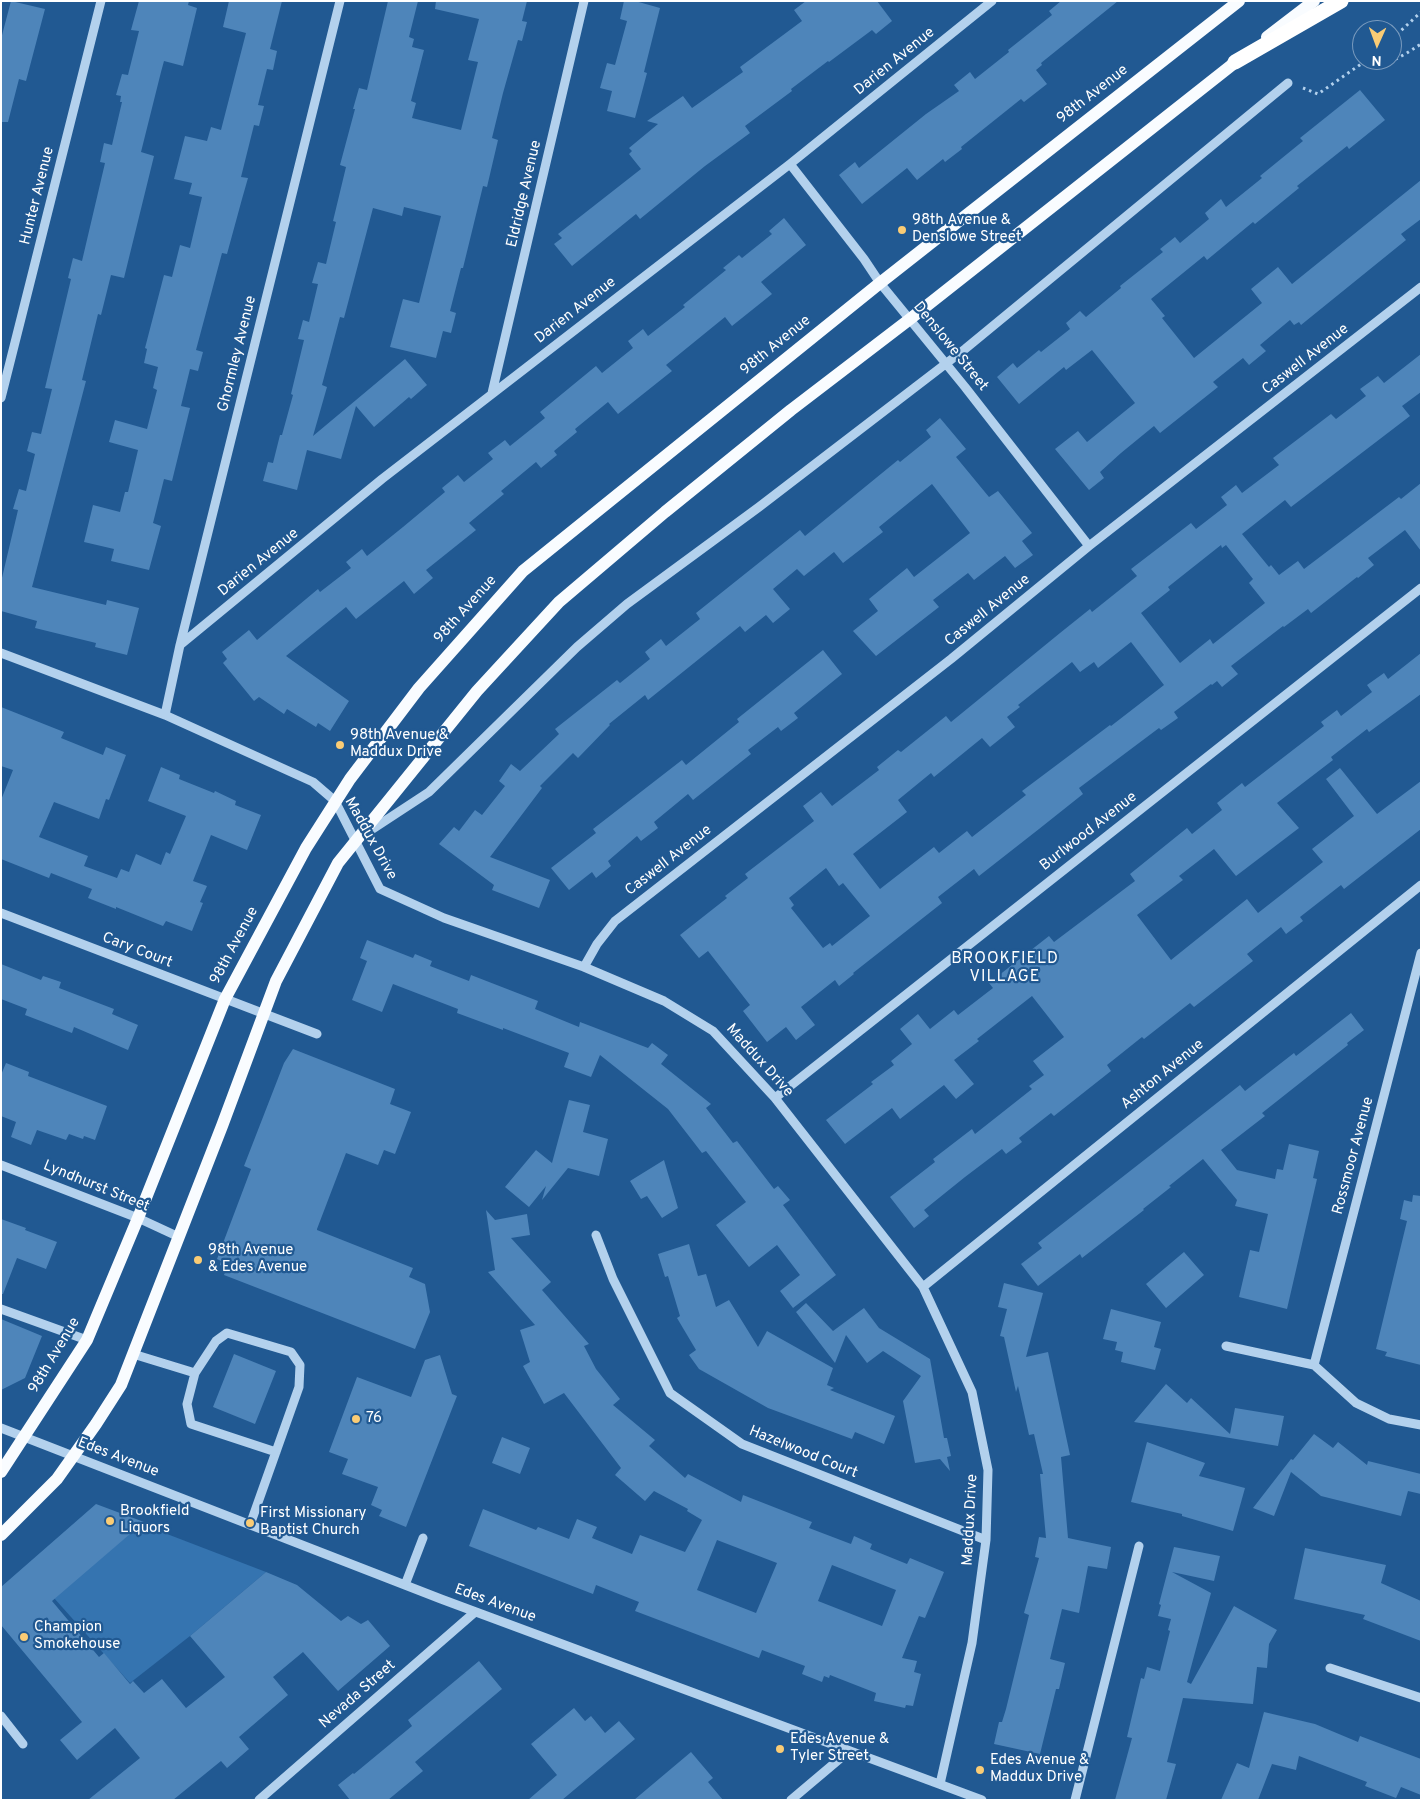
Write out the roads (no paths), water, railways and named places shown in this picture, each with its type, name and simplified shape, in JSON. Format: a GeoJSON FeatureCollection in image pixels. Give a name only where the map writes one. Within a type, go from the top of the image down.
{"type":"FeatureCollection","features":[{"type":"Feature","properties":{"kind":"highway"},"geometry":{"type":"LineString","coordinates":[[1235,62],[1341,1]]}},
{"type":"Feature","properties":{"kind":"main road","name":"98th Avenue"},"geometry":{"type":"LineString","coordinates":[[1,1472],[87,1340],[138,1218],[225,999],[306,848],[335,801],[419,688],[523,571],[880,283],[1239,1]]}},
{"type":"Feature","properties":{"kind":"main road"},"geometry":{"type":"LineString","coordinates":[[1,1536],[51,1485],[74,1456],[120,1385],[222,1126],[276,981],[334,871],[355,841],[477,691],[559,602],[665,512],[784,416],[1314,1]]}},
{"type":"Feature","properties":{"kind":"street","name":"Hunter Avenue"},"geometry":{"type":"LineString","coordinates":[[1,398],[101,1]]}},
{"type":"Feature","properties":{"kind":"street","name":"Ghormley Avenue"},"geometry":{"type":"LineString","coordinates":[[165,715],[180,645],[340,1]]}},
{"type":"Feature","properties":{"kind":"street","name":"Eldridge Avenue"},"geometry":{"type":"LineString","coordinates":[[492,393],[584,1]]}},
{"type":"Feature","properties":{"kind":"street","name":"Darien Avenue"},"geometry":{"type":"LineString","coordinates":[[180,645],[382,480],[790,164],[992,1]]}},
{"type":"Feature","properties":{"kind":"street"},"geometry":{"type":"LineString","coordinates":[[355,841],[429,792],[576,646],[628,604],[946,364],[1288,83]]}},
{"type":"Feature","properties":{"kind":"street","name":"Denslowe Street"},"geometry":{"type":"LineString","coordinates":[[790,164],[864,259],[880,283],[966,387],[1088,546]]}},
{"type":"Feature","properties":{"kind":"street","name":"Caswell Avenue"},"geometry":{"type":"LineString","coordinates":[[584,967],[597,944],[615,921],[951,659],[1088,546],[1421,287]]}},
{"type":"Feature","properties":{"kind":"street","name":"Burlwood Avenue"},"geometry":{"type":"LineString","coordinates":[[775,1098],[1421,588]]}},
{"type":"Feature","properties":{"kind":"street","name":"Maddux Drive"},"geometry":{"type":"LineString","coordinates":[[1,653],[165,715],[313,782],[335,801],[380,889],[444,918],[584,967],[664,1000],[713,1031],[775,1098],[924,1287],[972,1392],[988,1470],[986,1540],[972,1643],[940,1784]]}},
{"type":"Feature","properties":{"kind":"street","name":"Ashton Avenue"},"geometry":{"type":"LineString","coordinates":[[924,1287],[1421,885]]}},
{"type":"Feature","properties":{"kind":"street","name":"Cary Court"},"geometry":{"type":"LineString","coordinates":[[1,913],[317,1034]]}},
{"type":"Feature","properties":{"kind":"street","name":"Rossmoor Avenue"},"geometry":{"type":"LineString","coordinates":[[1314,1365],[1421,953]]}},
{"type":"Feature","properties":{"kind":"street","name":"Lyndhurst Street"},"geometry":{"type":"LineString","coordinates":[[1,1165],[138,1218],[179,1237]]}},
{"type":"Feature","properties":{"kind":"street","name":"Hazelwood Court"},"geometry":{"type":"LineString","coordinates":[[596,1235],[614,1279],[670,1393],[742,1444],[986,1540]]}},
{"type":"Feature","properties":{"kind":"street"},"geometry":{"type":"LineString","coordinates":[[1,1309],[87,1340]]}},
{"type":"Feature","properties":{"kind":"street"},"geometry":{"type":"LineString","coordinates":[[250,1525],[300,1387],[300,1365],[291,1352],[227,1332],[216,1340],[194,1373],[186,1404],[191,1424],[276,1452]]}},
{"type":"Feature","properties":{"kind":"street"},"geometry":{"type":"LineString","coordinates":[[1226,1346],[1314,1365],[1356,1403],[1389,1419],[1421,1425]]}},
{"type":"Feature","properties":{"kind":"street"},"geometry":{"type":"LineString","coordinates":[[132,1354],[194,1373]]}},
{"type":"Feature","properties":{"kind":"street","name":"Edes Avenue"},"geometry":{"type":"LineString","coordinates":[[1,1428],[475,1612],[982,1800]]}},
{"type":"Feature","properties":{"kind":"street"},"geometry":{"type":"LineString","coordinates":[[405,1585],[423,1538]]}},
{"type":"Feature","properties":{"kind":"street"},"geometry":{"type":"LineString","coordinates":[[1075,1800],[1139,1546]]}},
{"type":"Feature","properties":{"kind":"street","name":"Nevada Street"},"geometry":{"type":"LineString","coordinates":[[259,1800],[475,1612]]}},
{"type":"Feature","properties":{"kind":"street"},"geometry":{"type":"LineString","coordinates":[[1330,1668],[1421,1698]]}},
{"type":"Feature","properties":{"kind":"street"},"geometry":{"type":"LineString","coordinates":[[1,1716],[23,1744]]}},
{"type":"Feature","properties":{"kind":"street"},"geometry":{"type":"LineString","coordinates":[[791,1800],[849,1751]]}},
{"type":"Feature","properties":{"kind":"place","name":"98th Avenue & Denslowe Street"},"geometry":{"type":"Point","coordinates":[902,230]}},
{"type":"Feature","properties":{"kind":"place","name":"98th Avenue & Maddux Drive"},"geometry":{"type":"Point","coordinates":[340,745]}},
{"type":"Feature","properties":{"kind":"place","name":"98th Avenue & Edes Avenue"},"geometry":{"type":"Point","coordinates":[198,1260]}},
{"type":"Feature","properties":{"kind":"place","name":"76"},"geometry":{"type":"Point","coordinates":[356,1419]}},
{"type":"Feature","properties":{"kind":"place","name":"Brookfield Liquors"},"geometry":{"type":"Point","coordinates":[110,1521]}},
{"type":"Feature","properties":{"kind":"place","name":"First Missionary Baptist Church"},"geometry":{"type":"Point","coordinates":[250,1523]}},
{"type":"Feature","properties":{"kind":"place","name":"Champion Smokehouse"},"geometry":{"type":"Point","coordinates":[24,1637]}},
{"type":"Feature","properties":{"kind":"place","name":"Edes Avenue & Tyler Street"},"geometry":{"type":"Point","coordinates":[780,1749]}},
{"type":"Feature","properties":{"kind":"place","name":"Edes Avenue & Maddux Drive"},"geometry":{"type":"Point","coordinates":[980,1770]}},
{"type":"Feature","properties":{"kind":"district","name":"BROOKFIELD VILLAGE"},"geometry":{"type":"Point","coordinates":[1005,969]}}]}
